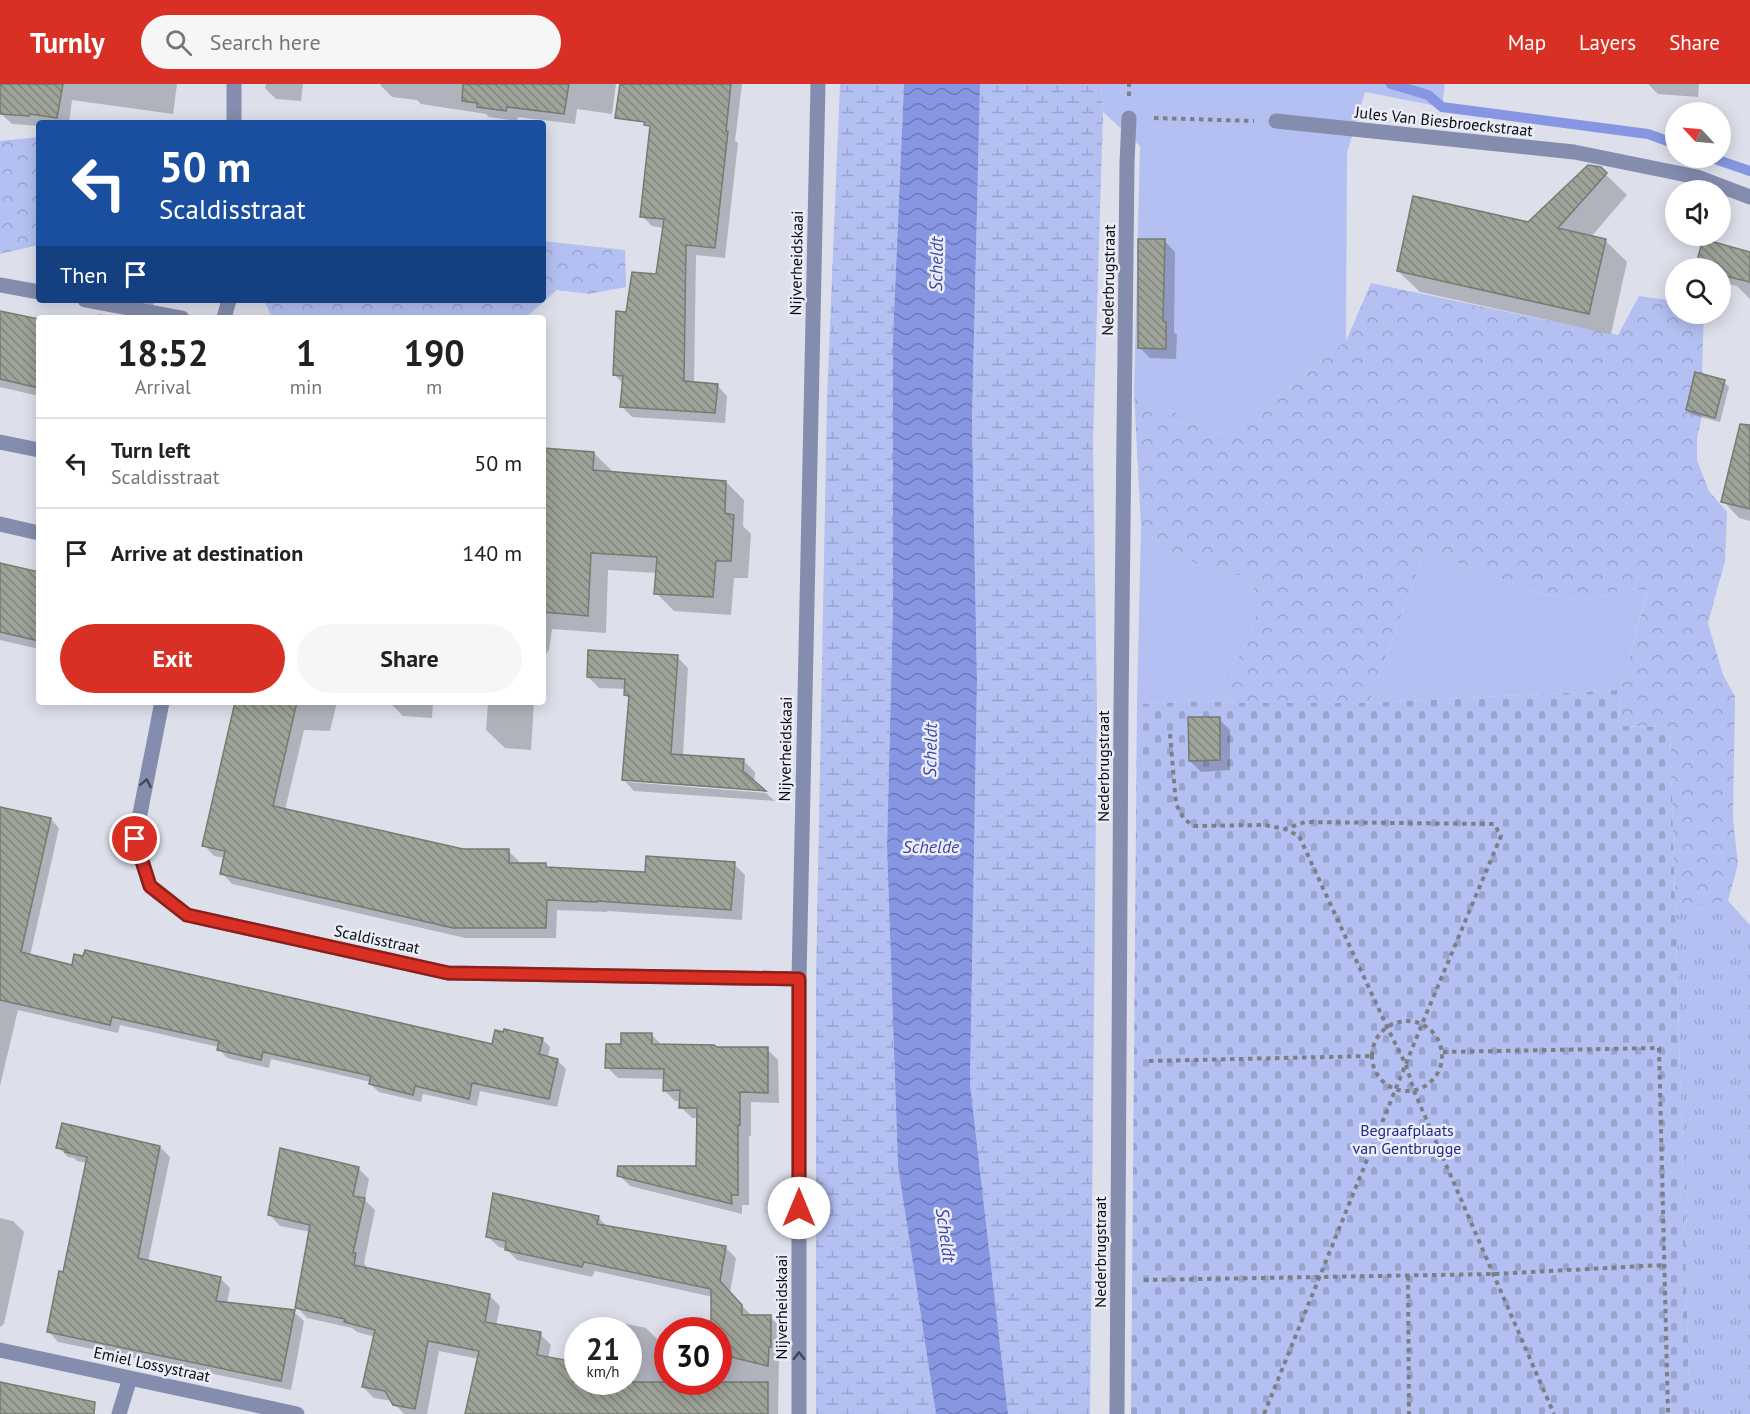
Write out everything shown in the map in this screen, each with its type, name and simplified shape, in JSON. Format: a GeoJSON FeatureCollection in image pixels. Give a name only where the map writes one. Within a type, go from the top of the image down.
{"type":"FeatureCollection","features":[{"type":"Feature","properties":{"kind":"street"},"geometry":{"type":"LineString","coordinates":[[234,84],[234,120]]}},
{"type":"Feature","properties":{"kind":"street","name":"Nijverheidskaai"},"geometry":{"type":"LineString","coordinates":[[799,1414],[799,979],[818,84]]}},
{"type":"Feature","properties":{"kind":"street","name":"Nederbrugstraat"},"geometry":{"type":"LineString","coordinates":[[1117,1414],[1121,708],[1129,118]]}},
{"type":"Feature","properties":{"kind":"street","name":"Jules Van Biesbroeckstraat"},"geometry":{"type":"LineString","coordinates":[[1276,121],[1574,152],[1697,177],[1750,197]]}},
{"type":"Feature","properties":{"kind":"street"},"geometry":{"type":"LineString","coordinates":[[0,285],[36,291]]}},
{"type":"Feature","properties":{"kind":"street"},"geometry":{"type":"LineString","coordinates":[[101,303],[166,315]]}},
{"type":"Feature","properties":{"kind":"street"},"geometry":{"type":"LineString","coordinates":[[0,441],[36,449]]}},
{"type":"Feature","properties":{"kind":"street"},"geometry":{"type":"LineString","coordinates":[[0,524],[36,532]]}},
{"type":"Feature","properties":{"kind":"street","name":"Scaldisstraat"},"geometry":{"type":"LineString","coordinates":[[161,705],[135,839],[150,886],[187,915],[448,973],[799,979]]}},
{"type":"Feature","properties":{"kind":"street","name":"Emiel Lossystraat"},"geometry":{"type":"LineString","coordinates":[[0,1350],[297,1414]]}},
{"type":"Feature","properties":{"kind":"street"},"geometry":{"type":"LineString","coordinates":[[119,1414],[130,1378]]}},
{"type":"Feature","properties":{"kind":"path"},"geometry":{"type":"LineString","coordinates":[[1129,118],[1276,121]]}},
{"type":"Feature","properties":{"kind":"path"},"geometry":{"type":"LineString","coordinates":[[1170,734],[1176,804],[1184,819],[1194,826],[1264,825],[1285,829],[1299,837],[1406,1065],[1414,1091],[1554,1414]]}},
{"type":"Feature","properties":{"kind":"path"},"geometry":{"type":"LineString","coordinates":[[1263,1414],[1501,836],[1494,824],[1305,822],[1285,829]]}},
{"type":"Feature","properties":{"kind":"path"},"geometry":{"type":"LineString","coordinates":[[1410,1021],[1422,1024],[1432,1031],[1439,1041],[1443,1052],[1442,1065],[1437,1076],[1429,1085],[1414,1091],[1396,1090],[1386,1085],[1378,1077],[1373,1067],[1374,1045],[1379,1035],[1387,1027],[1398,1022],[1410,1021]]}},
{"type":"Feature","properties":{"kind":"path"},"geometry":{"type":"LineString","coordinates":[[1443,1052],[1659,1048],[1668,1414]]}},
{"type":"Feature","properties":{"kind":"path"},"geometry":{"type":"LineString","coordinates":[[1149,1061],[1372,1056]]}},
{"type":"Feature","properties":{"kind":"path"},"geometry":{"type":"LineString","coordinates":[[1144,1280],[1493,1274],[1664,1265]]}},
{"type":"Feature","properties":{"kind":"path"},"geometry":{"type":"LineString","coordinates":[[1408,1275],[1409,1414]]}},
{"type":"Feature","properties":{"kind":"green space"},"geometry":{"type":"Polygon","coordinates":[[[840,84],[904,84],[893,337],[893,606],[887,847],[898,1166],[936,1414],[816,1414],[816,979],[827,398],[840,84]]]}},
{"type":"Feature","properties":{"kind":"green space"},"geometry":{"type":"Polygon","coordinates":[[[980,84],[1101,84],[1103,112],[1093,442],[1097,708],[1090,1414],[1008,1414],[970,1084],[977,680],[972,420],[980,84]]]}},
{"type":"Feature","properties":{"kind":"green space"},"geometry":{"type":"Polygon","coordinates":[[[1101,84],[1445,84],[1442,107],[1365,92],[1347,153],[1346,341],[1284,391],[1221,434],[1134,393],[1140,146],[1103,112],[1101,84]]]}},
{"type":"Feature","properties":{"kind":"green space"},"geometry":{"type":"Polygon","coordinates":[[[36,137],[36,246],[0,254],[0,141],[36,137]]]}},
{"type":"Feature","properties":{"kind":"green space"},"geometry":{"type":"Polygon","coordinates":[[[546,241],[625,250],[626,287],[589,294],[557,290],[546,300],[546,241]]]}},
{"type":"Feature","properties":{"kind":"green space"},"geometry":{"type":"Polygon","coordinates":[[[1371,283],[1618,335],[1639,296],[1665,300],[1665,324],[1704,324],[1702,370],[1707,393],[1697,438],[1697,460],[1709,491],[1727,512],[1725,561],[1708,623],[1723,675],[1735,696],[1733,819],[1738,864],[1728,901],[1750,925],[1750,1414],[1690,1414],[1670,727],[1619,726],[1620,690],[1648,590],[1627,589],[1584,601],[1541,594],[1425,551],[1369,703],[1233,703],[1224,677],[1249,640],[1260,599],[1247,577],[1205,568],[1164,548],[1141,526],[1134,393],[1221,434],[1284,391],[1346,341],[1371,283]]]}},
{"type":"Feature","properties":{"kind":"green space"},"geometry":{"type":"Polygon","coordinates":[[[265,303],[542,303],[528,315],[271,315],[265,303]]]}},
{"type":"Feature","properties":{"kind":"green space"},"geometry":{"type":"Polygon","coordinates":[[[1141,526],[1164,548],[1205,568],[1247,577],[1260,599],[1249,640],[1224,677],[1233,703],[1208,701],[1137,704],[1141,526]]]}},
{"type":"Feature","properties":{"kind":"green space"},"geometry":{"type":"Polygon","coordinates":[[[1425,551],[1541,594],[1584,601],[1627,589],[1648,589],[1620,690],[1369,703],[1425,551]]]}},
{"type":"Feature","properties":{"kind":"green space","name":"Begraafplaats van Gentbrugge"},"geometry":{"type":"Polygon","coordinates":[[[1620,690],[1619,726],[1670,727],[1690,1414],[1131,1414],[1137,704],[1208,701],[1369,703],[1620,690]]]}},
{"type":"Feature","properties":{"kind":"green space"},"geometry":{"type":"Polygon","coordinates":[[[1728,901],[1750,925],[1750,1414],[1690,1414],[1676,907],[1728,901]]]}},
{"type":"Feature","properties":{"kind":"water","name":"Schelde"},"geometry":{"type":"Polygon","coordinates":[[[904,84],[980,84],[972,420],[977,680],[970,1084],[1008,1414],[936,1414],[898,1166],[887,847],[893,606],[893,337],[904,84]]]}},
{"type":"Feature","properties":{"kind":"building"},"geometry":{"type":"Polygon","coordinates":[[[0,84],[63,84],[57,118],[30,114],[29,116],[0,114],[0,84]]]}},
{"type":"Feature","properties":{"kind":"building"},"geometry":{"type":"Polygon","coordinates":[[[463,84],[569,84],[564,114],[507,107],[506,111],[477,107],[477,103],[462,101],[463,84]]]}},
{"type":"Feature","properties":{"kind":"building"},"geometry":{"type":"Polygon","coordinates":[[[620,84],[731,84],[715,248],[686,245],[684,381],[718,384],[715,413],[620,407],[623,376],[613,375],[616,311],[626,312],[632,272],[656,274],[664,219],[640,217],[650,126],[644,125],[645,122],[615,118],[620,84]]]}},
{"type":"Feature","properties":{"kind":"building"},"geometry":{"type":"Polygon","coordinates":[[[1588,165],[1601,167],[1607,173],[1558,228],[1606,239],[1589,314],[1397,271],[1413,196],[1528,222],[1588,165]]]}},
{"type":"Feature","properties":{"kind":"building"},"geometry":{"type":"Polygon","coordinates":[[[1138,239],[1165,239],[1163,321],[1166,322],[1166,349],[1138,348],[1138,239]]]}},
{"type":"Feature","properties":{"kind":"building"},"geometry":{"type":"Polygon","coordinates":[[[1701,246],[1728,246],[1750,252],[1750,282],[1731,278],[1731,258],[1698,258],[1701,246]]]}},
{"type":"Feature","properties":{"kind":"building"},"geometry":{"type":"Polygon","coordinates":[[[0,311],[36,318],[36,387],[0,379],[0,311]]]}},
{"type":"Feature","properties":{"kind":"building"},"geometry":{"type":"Polygon","coordinates":[[[1695,372],[1725,380],[1715,418],[1686,410],[1695,372]]]}},
{"type":"Feature","properties":{"kind":"building"},"geometry":{"type":"Polygon","coordinates":[[[1740,424],[1750,425],[1750,509],[1721,502],[1740,424]]]}},
{"type":"Feature","properties":{"kind":"building"},"geometry":{"type":"Polygon","coordinates":[[[546,448],[594,452],[593,470],[726,481],[725,513],[734,515],[731,561],[716,561],[713,597],[654,594],[657,557],[591,553],[588,616],[546,612],[546,448]]]}},
{"type":"Feature","properties":{"kind":"building"},"geometry":{"type":"Polygon","coordinates":[[[0,563],[36,571],[36,640],[0,632],[0,563]]]}},
{"type":"Feature","properties":{"kind":"building"},"geometry":{"type":"Polygon","coordinates":[[[588,650],[678,655],[671,754],[744,759],[743,771],[766,791],[622,780],[629,696],[624,695],[625,679],[587,677],[588,650]]]}},
{"type":"Feature","properties":{"kind":"building"},"geometry":{"type":"Polygon","coordinates":[[[234,705],[296,705],[273,806],[463,849],[509,849],[509,863],[546,863],[546,867],[645,872],[646,856],[735,862],[731,910],[547,900],[546,928],[453,928],[220,874],[225,851],[202,846],[234,705]]]}},
{"type":"Feature","properties":{"kind":"building"},"geometry":{"type":"Polygon","coordinates":[[[1188,717],[1220,717],[1220,760],[1189,761],[1188,717]]]}},
{"type":"Feature","properties":{"kind":"building"},"geometry":{"type":"Polygon","coordinates":[[[0,807],[51,818],[21,952],[72,965],[74,954],[83,956],[85,950],[492,1044],[495,1030],[503,1032],[504,1029],[543,1038],[539,1054],[558,1059],[549,1099],[472,1083],[469,1099],[415,1086],[413,1095],[369,1084],[371,1076],[263,1052],[261,1060],[217,1050],[219,1041],[112,1017],[110,1025],[0,1000],[0,807]]]}},
{"type":"Feature","properties":{"kind":"building"},"geometry":{"type":"Polygon","coordinates":[[[621,1033],[652,1033],[652,1044],[768,1047],[768,1093],[740,1092],[738,1195],[731,1195],[732,1204],[617,1176],[618,1166],[696,1166],[697,1108],[679,1108],[680,1090],[663,1091],[664,1069],[605,1068],[606,1044],[621,1044],[621,1033]]]}},
{"type":"Feature","properties":{"kind":"building"},"geometry":{"type":"Polygon","coordinates":[[[62,1123],[160,1146],[138,1258],[221,1277],[216,1301],[295,1310],[281,1381],[47,1332],[59,1271],[63,1272],[87,1157],[56,1148],[62,1123]]]}},
{"type":"Feature","properties":{"kind":"building"},"geometry":{"type":"Polygon","coordinates":[[[280,1148],[359,1167],[353,1196],[365,1198],[353,1253],[356,1253],[354,1265],[490,1294],[485,1322],[541,1332],[537,1355],[564,1360],[564,1395],[642,1395],[642,1382],[654,1382],[654,1395],[732,1395],[732,1382],[768,1382],[768,1414],[465,1414],[479,1351],[428,1341],[415,1409],[393,1405],[385,1391],[362,1387],[375,1330],[344,1322],[345,1319],[295,1308],[310,1225],[268,1215],[280,1148]]]}},
{"type":"Feature","properties":{"kind":"building"},"geometry":{"type":"Polygon","coordinates":[[[493,1193],[599,1216],[597,1224],[726,1246],[720,1281],[742,1305],[742,1315],[771,1315],[771,1347],[769,1347],[768,1366],[732,1357],[732,1317],[711,1317],[711,1289],[584,1262],[582,1267],[505,1250],[506,1241],[486,1237],[493,1193]]]}},
{"type":"Feature","properties":{"kind":"building"},"geometry":{"type":"Polygon","coordinates":[[[0,1382],[95,1402],[94,1414],[0,1414],[0,1382]]]}},
{"type":"Feature","properties":{"kind":"waterway"},"geometry":{"type":"LineString","coordinates":[[1391,84],[1428,95],[1442,107],[1648,134],[1665,140]]}},
{"type":"Feature","properties":{"kind":"waterway"},"geometry":{"type":"LineString","coordinates":[[1731,164],[1750,171]]}},
{"type":"Feature","properties":{"kind":"route"},"geometry":{"type":"LineString","coordinates":[[135,839],[150,886],[187,915],[448,973],[799,979],[799,1208]]}},
{"type":"Feature","properties":{"kind":"water label","name":"Scheldt"},"geometry":{"type":"Point","coordinates":[936,264]}},
{"type":"Feature","properties":{"kind":"water label","name":"Scheldt"},"geometry":{"type":"Point","coordinates":[930,750]}},
{"type":"Feature","properties":{"kind":"water label","name":"Scheldt"},"geometry":{"type":"Point","coordinates":[946,1235]}}]}
